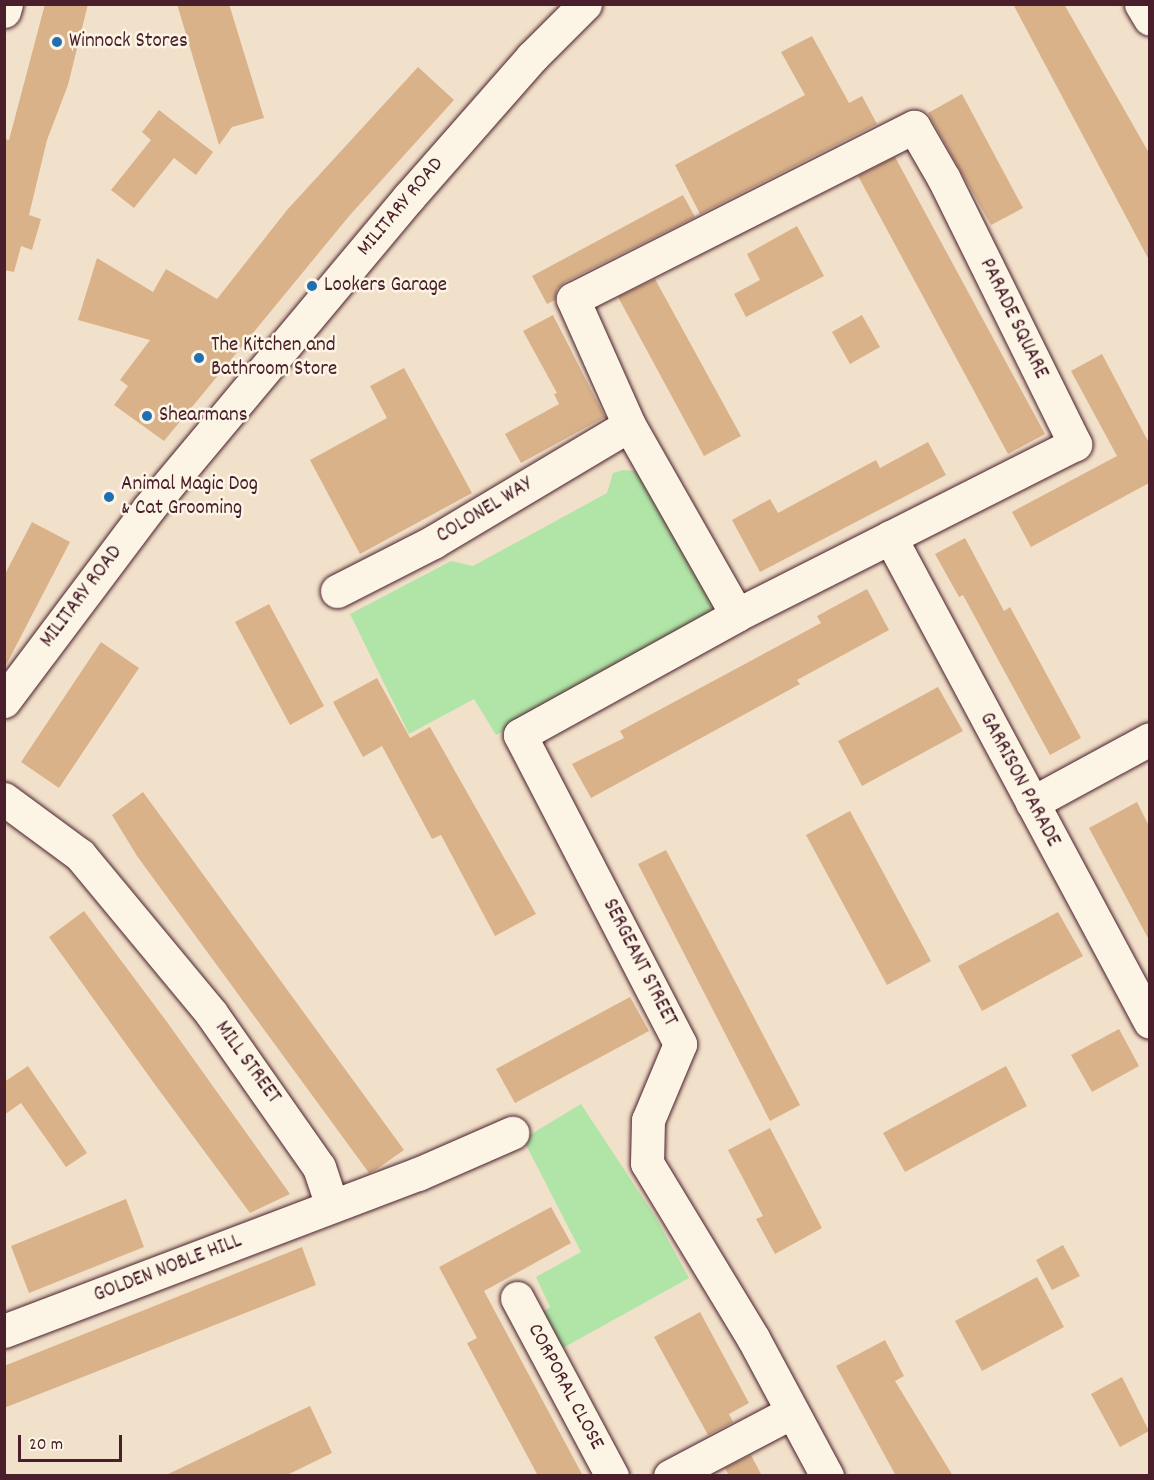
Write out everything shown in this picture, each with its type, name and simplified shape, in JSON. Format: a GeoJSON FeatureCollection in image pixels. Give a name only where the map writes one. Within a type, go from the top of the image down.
{"type":"FeatureCollection","features":[{"type":"Feature","properties":{"kind":"street"},"geometry":{"type":"LineString","coordinates":[[4,11],[6,4]]}},
{"type":"Feature","properties":{"kind":"street","name":"MILITARY ROAD"},"geometry":{"type":"LineString","coordinates":[[4,701],[148,509],[408,197],[532,57],[585,4]]}},
{"type":"Feature","properties":{"kind":"street"},"geometry":{"type":"LineString","coordinates":[[1141,4],[1149,19]]}},
{"type":"Feature","properties":{"kind":"street","name":"PARADE SQUARE"},"geometry":{"type":"LineString","coordinates":[[914,127],[944,180],[1075,444],[890,537],[737,615],[629,425],[573,299],[914,127]]}},
{"type":"Feature","properties":{"kind":"street","name":"COLONEL WAY"},"geometry":{"type":"LineString","coordinates":[[337,591],[433,542],[629,425]]}},
{"type":"Feature","properties":{"kind":"street","name":"GARRISON PARADE"},"geometry":{"type":"LineString","coordinates":[[890,537],[1149,1022]]}},
{"type":"Feature","properties":{"kind":"street","name":"SERGEANT STREET"},"geometry":{"type":"LineString","coordinates":[[737,615],[520,735],[680,1044],[648,1120],[647,1163],[753,1338],[827,1476]]}},
{"type":"Feature","properties":{"kind":"street"},"geometry":{"type":"LineString","coordinates":[[1032,803],[1149,739]]}},
{"type":"Feature","properties":{"kind":"street","name":"MILL STREET"},"geometry":{"type":"LineString","coordinates":[[4,799],[80,855],[211,1013],[319,1167],[332,1206]]}},
{"type":"Feature","properties":{"kind":"street"},"geometry":{"type":"LineString","coordinates":[[332,1206],[512,1133]]}},
{"type":"Feature","properties":{"kind":"street","name":"GOLDEN NOBLE HILL"},"geometry":{"type":"LineString","coordinates":[[4,1331],[332,1206]]}},
{"type":"Feature","properties":{"kind":"street","name":"CORPORAL CLOSE"},"geometry":{"type":"LineString","coordinates":[[517,1298],[612,1476]]}},
{"type":"Feature","properties":{"kind":"street"},"geometry":{"type":"LineString","coordinates":[[670,1476],[792,1412]]}},
{"type":"Feature","properties":{"kind":"green space"},"geometry":{"type":"Polygon","coordinates":[[[623,470],[644,472],[713,601],[706,623],[496,735],[474,699],[409,734],[350,614],[451,561],[473,566],[607,493],[613,473],[623,470]]]}},
{"type":"Feature","properties":{"kind":"green space"},"geometry":{"type":"Polygon","coordinates":[[[581,1104],[656,1218],[689,1278],[561,1349],[542,1313],[550,1307],[536,1277],[581,1252],[523,1139],[581,1104]]]}},
{"type":"Feature","properties":{"kind":"building"},"geometry":{"type":"Polygon","coordinates":[[[45,4],[88,4],[68,85],[47,140],[29,215],[41,219],[32,250],[21,246],[14,272],[4,270],[4,139],[9,140],[45,4]]]}},
{"type":"Feature","properties":{"kind":"building"},"geometry":{"type":"Polygon","coordinates":[[[177,4],[229,4],[264,118],[232,127],[219,145],[177,4]]]}},
{"type":"Feature","properties":{"kind":"building"},"geometry":{"type":"Polygon","coordinates":[[[1013,4],[1064,4],[1149,153],[1149,260],[1013,4]]]}},
{"type":"Feature","properties":{"kind":"building"},"geometry":{"type":"Polygon","coordinates":[[[812,36],[849,103],[862,96],[877,124],[700,214],[675,165],[805,95],[781,52],[812,36]]]}},
{"type":"Feature","properties":{"kind":"building"},"geometry":{"type":"Polygon","coordinates":[[[418,67],[454,100],[350,215],[164,441],[114,405],[128,386],[120,380],[150,340],[78,320],[97,258],[153,292],[166,269],[217,299],[287,210],[418,67]]]}},
{"type":"Feature","properties":{"kind":"building"},"geometry":{"type":"Polygon","coordinates":[[[962,94],[1023,208],[991,225],[928,113],[962,94]]]}},
{"type":"Feature","properties":{"kind":"building"},"geometry":{"type":"Polygon","coordinates":[[[159,110],[213,152],[196,175],[174,158],[134,208],[111,190],[151,140],[142,132],[159,110]]]}},
{"type":"Feature","properties":{"kind":"building"},"geometry":{"type":"Polygon","coordinates":[[[895,157],[1045,434],[1008,454],[858,176],[895,157]]]}},
{"type":"Feature","properties":{"kind":"building"},"geometry":{"type":"Polygon","coordinates":[[[683,195],[695,217],[565,282],[557,289],[555,300],[547,304],[532,276],[683,195]]]}},
{"type":"Feature","properties":{"kind":"building"},"geometry":{"type":"Polygon","coordinates":[[[797,226],[824,276],[746,317],[734,294],[760,280],[747,254],[797,226]]]}},
{"type":"Feature","properties":{"kind":"building"},"geometry":{"type":"Polygon","coordinates":[[[655,279],[741,436],[704,456],[618,297],[655,279]]]}},
{"type":"Feature","properties":{"kind":"building"},"geometry":{"type":"Polygon","coordinates":[[[553,315],[605,417],[521,463],[505,434],[559,404],[554,394],[557,393],[523,331],[553,315]]]}},
{"type":"Feature","properties":{"kind":"building"},"geometry":{"type":"Polygon","coordinates":[[[862,315],[880,347],[850,364],[832,332],[862,315]]]}},
{"type":"Feature","properties":{"kind":"building"},"geometry":{"type":"Polygon","coordinates":[[[1102,354],[1149,443],[1149,483],[1031,547],[1012,512],[1117,456],[1071,371],[1102,354]]]}},
{"type":"Feature","properties":{"kind":"building"},"geometry":{"type":"Polygon","coordinates":[[[404,368],[472,493],[360,554],[310,460],[387,418],[370,386],[404,368]]]}},
{"type":"Feature","properties":{"kind":"building"},"geometry":{"type":"Polygon","coordinates":[[[928,442],[946,475],[760,572],[732,520],[770,499],[778,513],[876,460],[880,468],[928,442]]]}},
{"type":"Feature","properties":{"kind":"building"},"geometry":{"type":"Polygon","coordinates":[[[32,522],[70,542],[4,669],[4,576],[32,522]]]}},
{"type":"Feature","properties":{"kind":"building"},"geometry":{"type":"Polygon","coordinates":[[[965,538],[1004,611],[1010,607],[1081,738],[1050,755],[963,595],[959,597],[935,554],[965,538]]]}},
{"type":"Feature","properties":{"kind":"building"},"geometry":{"type":"Polygon","coordinates":[[[867,589],[889,630],[797,680],[800,684],[591,798],[572,764],[624,738],[620,731],[821,623],[817,616],[867,589]]]}},
{"type":"Feature","properties":{"kind":"building"},"geometry":{"type":"Polygon","coordinates":[[[269,604],[324,706],[290,725],[235,622],[269,604]]]}},
{"type":"Feature","properties":{"kind":"building"},"geometry":{"type":"Polygon","coordinates":[[[101,642],[139,668],[59,788],[21,762],[101,642]]]}},
{"type":"Feature","properties":{"kind":"building"},"geometry":{"type":"Polygon","coordinates":[[[377,678],[410,738],[430,727],[536,914],[495,936],[441,835],[432,839],[382,746],[363,757],[333,702],[377,678]]]}},
{"type":"Feature","properties":{"kind":"building"},"geometry":{"type":"Polygon","coordinates":[[[938,687],[963,731],[862,786],[838,741],[938,687]]]}},
{"type":"Feature","properties":{"kind":"building"},"geometry":{"type":"Polygon","coordinates":[[[143,792],[404,1150],[377,1169],[369,1173],[137,856],[112,815],[143,792]]]}},
{"type":"Feature","properties":{"kind":"building"},"geometry":{"type":"Polygon","coordinates":[[[1137,802],[1149,826],[1149,940],[1089,828],[1137,802]]]}},
{"type":"Feature","properties":{"kind":"building"},"geometry":{"type":"Polygon","coordinates":[[[850,811],[931,961],[887,985],[806,835],[850,811]]]}},
{"type":"Feature","properties":{"kind":"building"},"geometry":{"type":"Polygon","coordinates":[[[666,850],[800,1105],[770,1121],[638,864],[666,850]]]}},
{"type":"Feature","properties":{"kind":"building"},"geometry":{"type":"Polygon","coordinates":[[[84,911],[290,1194],[250,1213],[156,1086],[49,937],[84,911]]]}},
{"type":"Feature","properties":{"kind":"building"},"geometry":{"type":"Polygon","coordinates":[[[1058,912],[1083,956],[982,1011],[958,966],[1058,912]]]}},
{"type":"Feature","properties":{"kind":"building"},"geometry":{"type":"Polygon","coordinates":[[[630,997],[649,1031],[515,1103],[496,1069],[630,997]]]}},
{"type":"Feature","properties":{"kind":"building"},"geometry":{"type":"Polygon","coordinates":[[[1119,1029],[1139,1066],[1092,1092],[1071,1055],[1119,1029]]]}},
{"type":"Feature","properties":{"kind":"building"},"geometry":{"type":"Polygon","coordinates":[[[28,1066],[87,1153],[66,1167],[21,1103],[4,1115],[4,1082],[28,1066]]]}},
{"type":"Feature","properties":{"kind":"building"},"geometry":{"type":"Polygon","coordinates":[[[1006,1066],[1027,1106],[905,1172],[883,1133],[1006,1066]]]}},
{"type":"Feature","properties":{"kind":"building"},"geometry":{"type":"Polygon","coordinates":[[[770,1128],[822,1228],[775,1254],[756,1219],[763,1216],[728,1150],[770,1128]]]}},
{"type":"Feature","properties":{"kind":"building"},"geometry":{"type":"Polygon","coordinates":[[[126,1199],[144,1247],[29,1293],[11,1246],[126,1199]]]}},
{"type":"Feature","properties":{"kind":"building"},"geometry":{"type":"Polygon","coordinates":[[[551,1207],[571,1243],[484,1291],[583,1476],[538,1476],[467,1343],[477,1338],[439,1267],[551,1207]]]}},
{"type":"Feature","properties":{"kind":"building"},"geometry":{"type":"Polygon","coordinates":[[[1063,1245],[1080,1276],[1052,1290],[1036,1260],[1063,1245]]]}},
{"type":"Feature","properties":{"kind":"building"},"geometry":{"type":"Polygon","coordinates":[[[302,1247],[316,1285],[4,1408],[4,1366],[302,1247]]]}},
{"type":"Feature","properties":{"kind":"building"},"geometry":{"type":"Polygon","coordinates":[[[1037,1277],[1064,1327],[982,1371],[955,1321],[1037,1277]]]}},
{"type":"Feature","properties":{"kind":"building"},"geometry":{"type":"Polygon","coordinates":[[[700,1312],[749,1403],[729,1414],[733,1422],[708,1435],[654,1337],[700,1312]]]}},
{"type":"Feature","properties":{"kind":"building"},"geometry":{"type":"Polygon","coordinates":[[[885,1340],[904,1376],[895,1381],[953,1476],[896,1476],[836,1366],[885,1340]]]}},
{"type":"Feature","properties":{"kind":"building"},"geometry":{"type":"Polygon","coordinates":[[[1122,1377],[1149,1431],[1120,1447],[1091,1394],[1122,1377]]]}},
{"type":"Feature","properties":{"kind":"building"},"geometry":{"type":"Polygon","coordinates":[[[310,1406],[332,1453],[285,1476],[164,1476],[310,1406]]]}},
{"type":"Feature","properties":{"kind":"building"},"geometry":{"type":"Polygon","coordinates":[[[751,1455],[762,1476],[729,1476],[725,1468],[751,1455]]]}},
{"type":"Feature","properties":{"kind":"place","name":"Winnock Stores"},"geometry":{"type":"Point","coordinates":[57,42]}},
{"type":"Feature","properties":{"kind":"place","name":"Lookers Garage"},"geometry":{"type":"Point","coordinates":[312,286]}},
{"type":"Feature","properties":{"kind":"place","name":"The Kitchen and Bathroom Store"},"geometry":{"type":"Point","coordinates":[199,358]}},
{"type":"Feature","properties":{"kind":"place","name":"Shearmans"},"geometry":{"type":"Point","coordinates":[147,416]}},
{"type":"Feature","properties":{"kind":"place","name":"Animal Magic Dog & Cat Grooming"},"geometry":{"type":"Point","coordinates":[109,497]}}]}
